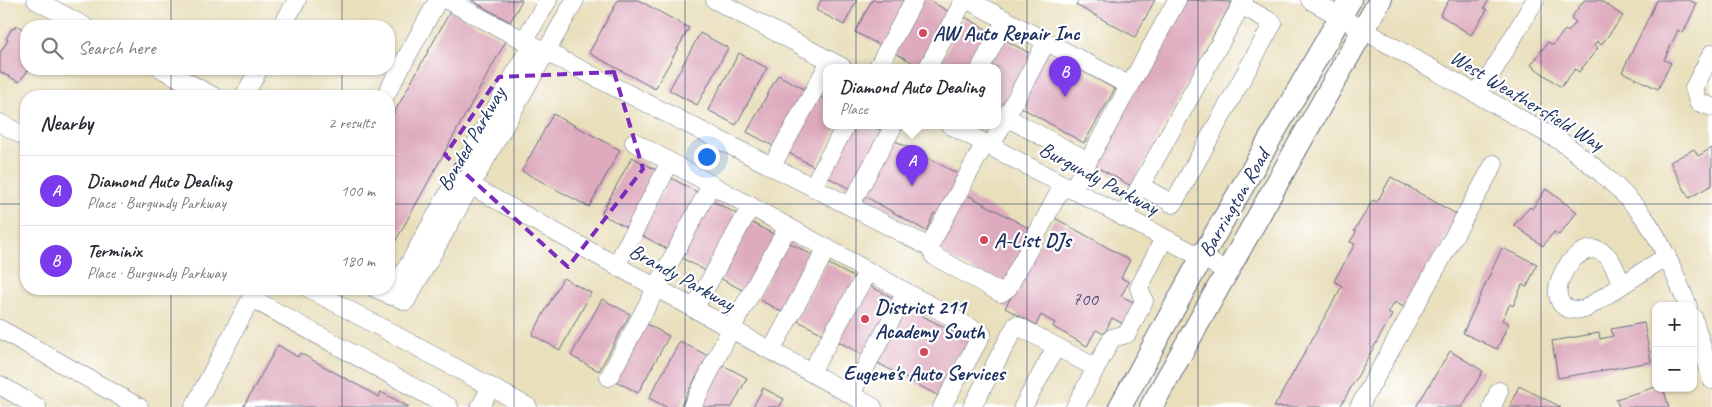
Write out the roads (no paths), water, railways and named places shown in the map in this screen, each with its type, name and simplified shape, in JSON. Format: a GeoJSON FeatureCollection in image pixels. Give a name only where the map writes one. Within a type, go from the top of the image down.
{"type":"FeatureCollection","features":[{"type":"Feature","properties":{"kind":"main road","name":"Barrington Road"},"geometry":{"type":"LineString","coordinates":[[1151,407],[1380,0]]}},
{"type":"Feature","properties":{"kind":"main road","name":"Barrington Road"},"geometry":{"type":"LineString","coordinates":[[1120,407],[1202,258],[1346,8]]}},
{"type":"Feature","properties":{"kind":"street"},"geometry":{"type":"LineString","coordinates":[[36,0],[73,20]]}},
{"type":"Feature","properties":{"kind":"street"},"geometry":{"type":"LineString","coordinates":[[285,20],[297,0]]}},
{"type":"Feature","properties":{"kind":"street"},"geometry":{"type":"LineString","coordinates":[[388,90],[438,0]]}},
{"type":"Feature","properties":{"kind":"street"},"geometry":{"type":"LineString","coordinates":[[447,0],[534,47],[813,186],[929,247],[934,256],[1001,293],[1008,288],[1068,187],[1088,161],[1177,0]]}},
{"type":"Feature","properties":{"kind":"street"},"geometry":{"type":"LineString","coordinates":[[534,47],[548,0]]}},
{"type":"Feature","properties":{"kind":"street","name":"Bonded Parkway"},"geometry":{"type":"LineString","coordinates":[[395,289],[463,182],[534,47],[575,0]]}},
{"type":"Feature","properties":{"kind":"street"},"geometry":{"type":"LineString","coordinates":[[715,0],[828,64]]}},
{"type":"Feature","properties":{"kind":"street"},"geometry":{"type":"LineString","coordinates":[[880,64],[914,0]]}},
{"type":"Feature","properties":{"kind":"street"},"geometry":{"type":"LineString","coordinates":[[930,64],[966,0],[1130,86]]}},
{"type":"Feature","properties":{"kind":"street","name":"West Weathersfield Way"},"geometry":{"type":"LineString","coordinates":[[1310,0],[1346,8],[1363,30],[1562,142],[1609,178],[1646,220],[1667,256],[1686,302]]}},
{"type":"Feature","properties":{"kind":"street"},"geometry":{"type":"LineString","coordinates":[[1475,93],[1490,76],[1531,4],[1536,0]]}},
{"type":"Feature","properties":{"kind":"street"},"geometry":{"type":"LineString","coordinates":[[1123,217],[1242,2],[1273,23],[1173,204],[1141,186]]}},
{"type":"Feature","properties":{"kind":"street"},"geometry":{"type":"LineString","coordinates":[[983,64],[1006,20]]}},
{"type":"Feature","properties":{"kind":"street"},"geometry":{"type":"LineString","coordinates":[[1001,125],[1046,42]]}},
{"type":"Feature","properties":{"kind":"street"},"geometry":{"type":"LineString","coordinates":[[1712,54],[1694,88],[1698,102],[1712,107]]}},
{"type":"Feature","properties":{"kind":"street"},"geometry":{"type":"LineString","coordinates":[[173,75],[202,90]]}},
{"type":"Feature","properties":{"kind":"street"},"geometry":{"type":"LineString","coordinates":[[247,90],[256,75]]}},
{"type":"Feature","properties":{"kind":"street"},"geometry":{"type":"LineString","coordinates":[[772,166],[823,81]]}},
{"type":"Feature","properties":{"kind":"street"},"geometry":{"type":"LineString","coordinates":[[1006,117],[1088,161]]}},
{"type":"Feature","properties":{"kind":"street"},"geometry":{"type":"LineString","coordinates":[[0,123],[20,134]]}},
{"type":"Feature","properties":{"kind":"street"},"geometry":{"type":"LineString","coordinates":[[813,186],[844,129]]}},
{"type":"Feature","properties":{"kind":"street"},"geometry":{"type":"LineString","coordinates":[[850,206],[892,129]]}},
{"type":"Feature","properties":{"kind":"street","name":"Burgundy Parkway"},"geometry":{"type":"LineString","coordinates":[[958,129],[1227,271]]}},
{"type":"Feature","properties":{"kind":"street"},"geometry":{"type":"LineString","coordinates":[[929,247],[998,129]]}},
{"type":"Feature","properties":{"kind":"street"},"geometry":{"type":"LineString","coordinates":[[634,142],[982,334],[942,407]]}},
{"type":"Feature","properties":{"kind":"street"},"geometry":{"type":"LineString","coordinates":[[616,266],[670,162]]}},
{"type":"Feature","properties":{"kind":"street"},"geometry":{"type":"LineString","coordinates":[[1359,407],[1494,164]]}},
{"type":"Feature","properties":{"kind":"street","name":"Brandy Parkway"},"geometry":{"type":"LineString","coordinates":[[463,182],[811,372],[846,398],[873,407]]}},
{"type":"Feature","properties":{"kind":"street"},"geometry":{"type":"LineString","coordinates":[[609,378],[711,185]]}},
{"type":"Feature","properties":{"kind":"street"},"geometry":{"type":"LineString","coordinates":[[694,309],[751,206]]}},
{"type":"Feature","properties":{"kind":"street"},"geometry":{"type":"LineString","coordinates":[[692,407],[731,329],[788,227]]}},
{"type":"Feature","properties":{"kind":"street"},"geometry":{"type":"LineString","coordinates":[[1075,407],[1112,338],[1127,334],[1144,301],[1139,288],[1164,238]]}},
{"type":"Feature","properties":{"kind":"street"},"geometry":{"type":"LineString","coordinates":[[771,351],[827,248]]}},
{"type":"Feature","properties":{"kind":"street"},"geometry":{"type":"LineString","coordinates":[[1622,284],[1667,256]]}},
{"type":"Feature","properties":{"kind":"street"},"geometry":{"type":"LineString","coordinates":[[811,372],[868,271]]}},
{"type":"Feature","properties":{"kind":"street"},"geometry":{"type":"LineString","coordinates":[[846,398],[906,292]]}},
{"type":"Feature","properties":{"kind":"street"},"geometry":{"type":"LineString","coordinates":[[194,407],[253,295]]}},
{"type":"Feature","properties":{"kind":"street"},"geometry":{"type":"LineString","coordinates":[[256,295],[449,407]]}},
{"type":"Feature","properties":{"kind":"street"},"geometry":{"type":"LineString","coordinates":[[321,295],[528,407]]}},
{"type":"Feature","properties":{"kind":"street"},"geometry":{"type":"LineString","coordinates":[[972,407],[1016,325],[1096,368]]}},
{"type":"Feature","properties":{"kind":"street"},"geometry":{"type":"LineString","coordinates":[[0,329],[139,407]]}},
{"type":"Feature","properties":{"kind":"street"},"geometry":{"type":"LineString","coordinates":[[1697,330],[1712,380]]}},
{"type":"Feature","properties":{"kind":"street"},"geometry":{"type":"LineString","coordinates":[[1023,407],[1056,346]]}},
{"type":"Feature","properties":{"kind":"street"},"geometry":{"type":"LineString","coordinates":[[0,385],[37,407]]}},
{"type":"Feature","properties":{"kind":"street"},"geometry":{"type":"LineString","coordinates":[[480,407],[490,387]]}},
{"type":"Feature","properties":{"kind":"street"},"geometry":{"type":"LineString","coordinates":[[1492,407],[1498,390]]}},
{"type":"Feature","properties":{"kind":"place","name":"AW Auto Repair Inc"},"geometry":{"type":"Point","coordinates":[923,33]}},
{"type":"Feature","properties":{"kind":"place","name":"Terminix"},"geometry":{"type":"Point","coordinates":[1065,97]}},
{"type":"Feature","properties":{"kind":"place","name":"Diamond Auto Dealing"},"geometry":{"type":"Point","coordinates":[912,186]}},
{"type":"Feature","properties":{"kind":"place","name":"A-List DJs"},"geometry":{"type":"Point","coordinates":[984,240]}},
{"type":"Feature","properties":{"kind":"place","name":"District 211 Academy South"},"geometry":{"type":"Point","coordinates":[865,319]}},
{"type":"Feature","properties":{"kind":"place","name":"Eugene's Auto Services"},"geometry":{"type":"Point","coordinates":[924,352]}}]}
